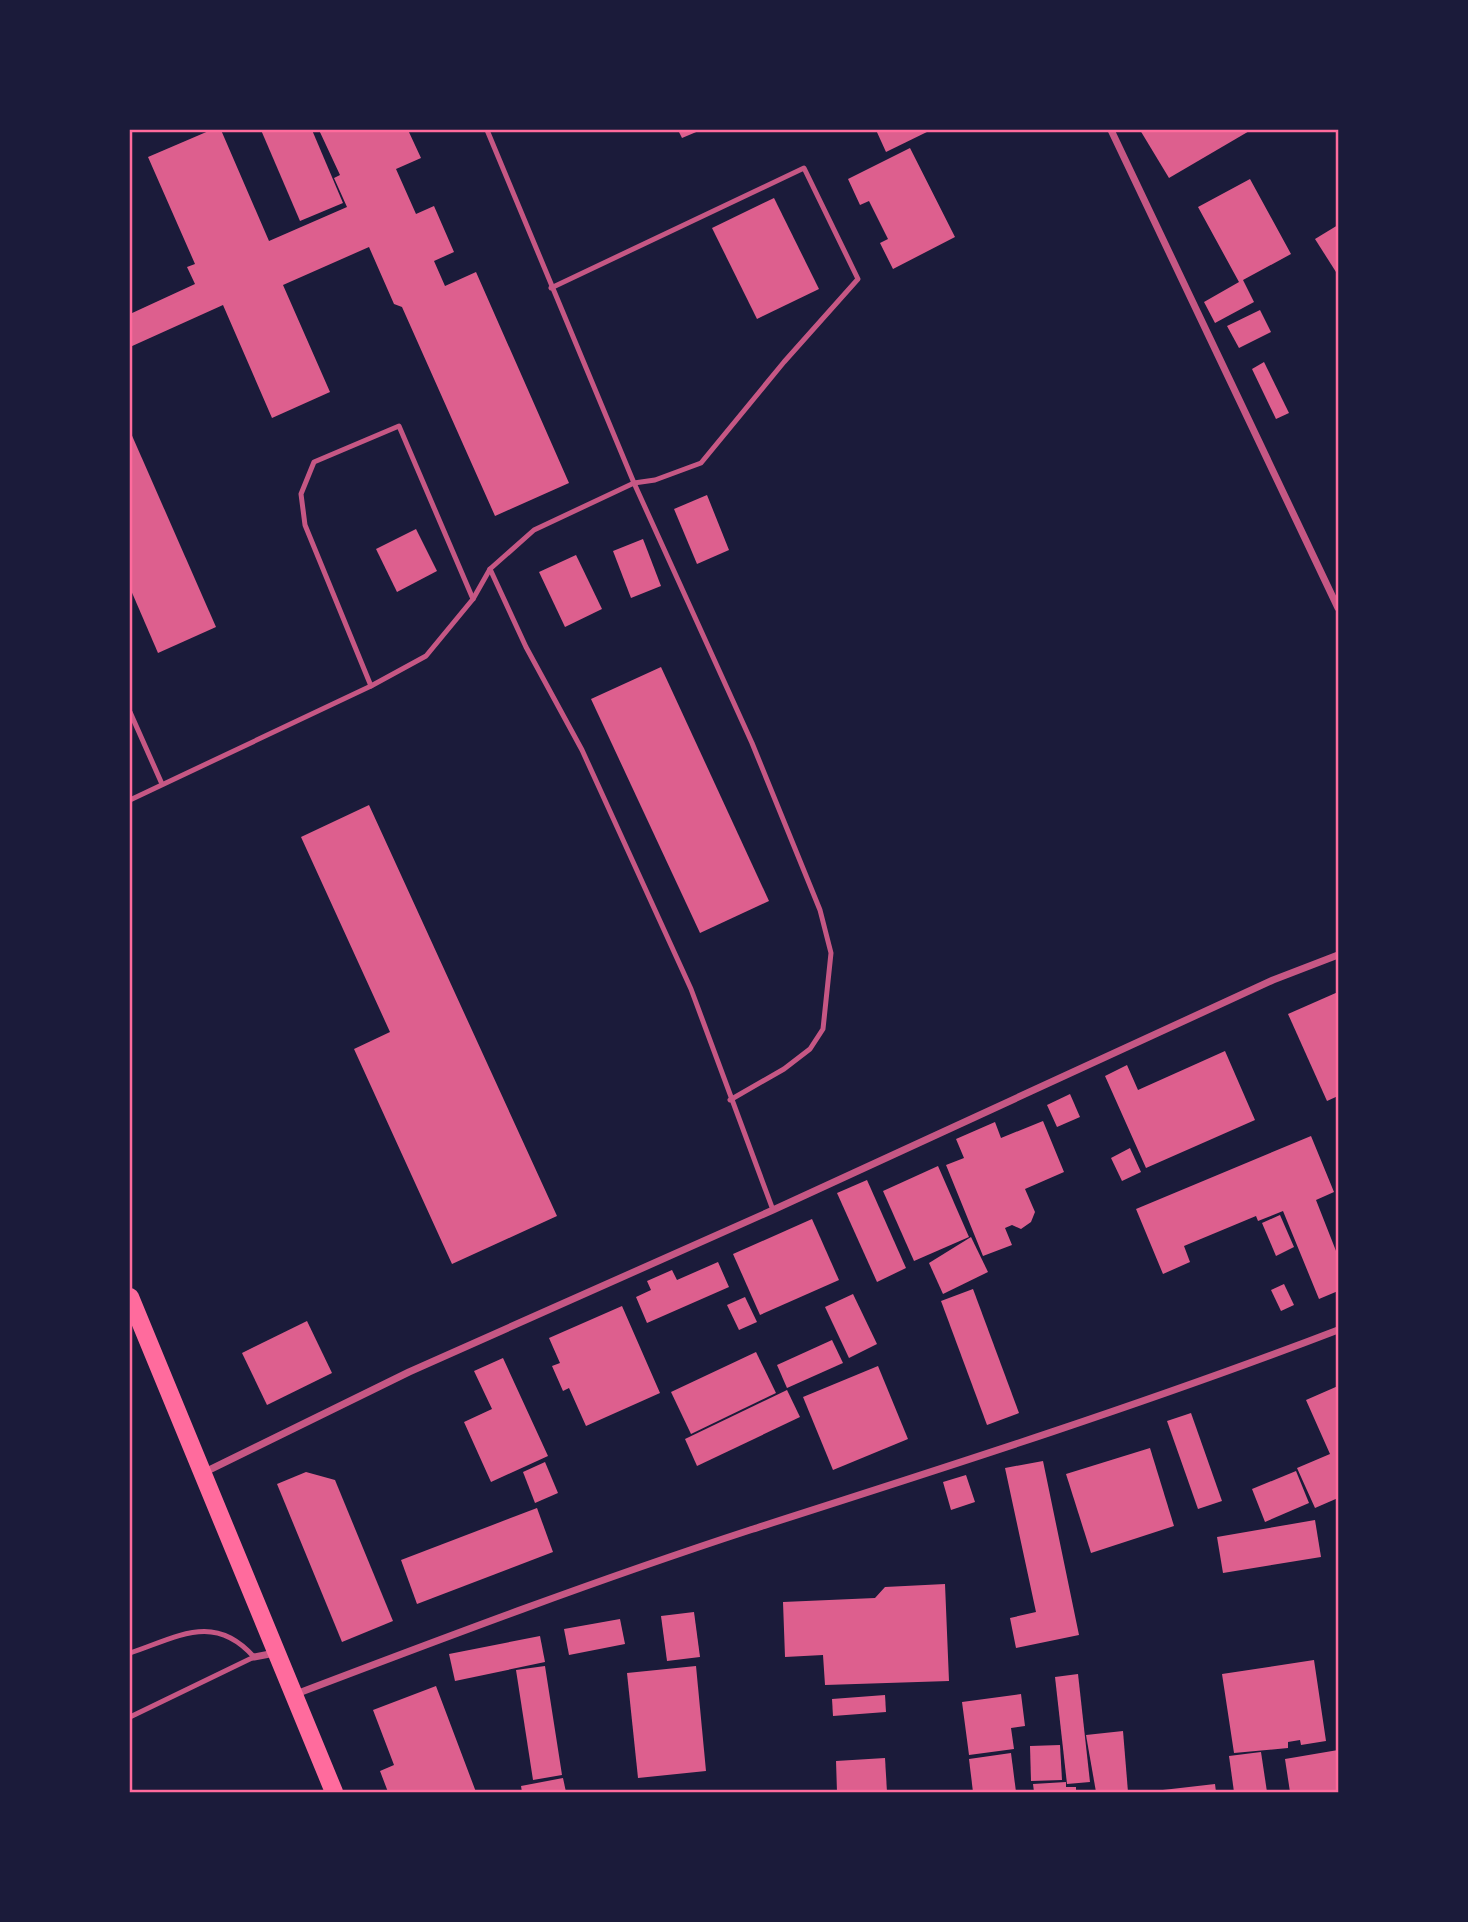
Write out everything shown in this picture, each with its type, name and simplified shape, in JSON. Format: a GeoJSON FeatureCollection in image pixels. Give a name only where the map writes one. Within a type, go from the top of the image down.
{"type":"FeatureCollection","features":[{"type":"Feature","properties":{"kind":"main road"},"geometry":{"type":"LineString","coordinates":[[130,1297],[279,1653],[334,1793]]}},
{"type":"Feature","properties":{"kind":"street"},"geometry":{"type":"LineString","coordinates":[[1111,130],[1339,608]]}},
{"type":"Feature","properties":{"kind":"street"},"geometry":{"type":"LineString","coordinates":[[204,1472],[409,1371],[773,1210],[1273,980],[1339,955]]}},
{"type":"Feature","properties":{"kind":"street"},"geometry":{"type":"LineString","coordinates":[[296,1695],[505,1616],[748,1531],[942,1471],[1339,1330]]}},
{"type":"Feature","properties":{"kind":"street"},"geometry":{"type":"LineString","coordinates":[[254,1657],[279,1653]]}},
{"type":"Feature","properties":{"kind":"lane"},"geometry":{"type":"LineString","coordinates":[[487,130],[634,482],[752,743],[820,910],[831,953],[823,1029],[810,1049],[784,1069],[730,1100]]}},
{"type":"Feature","properties":{"kind":"lane"},"geometry":{"type":"LineString","coordinates":[[130,800],[371,686],[426,656],[473,599],[489,569],[534,530],[634,482],[655,480],[702,463],[784,362],[858,279],[804,168],[551,288]]}},
{"type":"Feature","properties":{"kind":"lane"},"geometry":{"type":"LineString","coordinates":[[371,686],[305,525],[301,494],[314,462],[399,426],[473,599]]}},
{"type":"Feature","properties":{"kind":"lane"},"geometry":{"type":"LineString","coordinates":[[489,569],[526,647],[582,750],[691,989],[773,1210]]}},
{"type":"Feature","properties":{"kind":"lane"},"geometry":{"type":"LineString","coordinates":[[130,712],[162,784]]}},
{"type":"Feature","properties":{"kind":"lane"},"geometry":{"type":"LineString","coordinates":[[130,1653],[206,1630],[233,1637],[254,1657],[130,1717]]}},
{"type":"Feature","properties":{"kind":"building"},"geometry":{"type":"Polygon","coordinates":[[[211,130],[221,130],[269,241],[347,207],[334,178],[340,175],[319,130],[408,130],[421,158],[396,169],[416,214],[434,206],[454,252],[434,261],[445,286],[476,272],[569,483],[495,516],[402,307],[394,304],[369,247],[283,285],[330,392],[272,418],[223,305],[130,347],[130,314],[195,284],[187,267],[195,264],[148,157],[211,130]]]}},
{"type":"Feature","properties":{"kind":"building"},"geometry":{"type":"Polygon","coordinates":[[[261,130],[312,130],[343,203],[300,221],[261,130]]]}},
{"type":"Feature","properties":{"kind":"building"},"geometry":{"type":"Polygon","coordinates":[[[678,130],[701,130],[682,138],[678,130]]]}},
{"type":"Feature","properties":{"kind":"building"},"geometry":{"type":"Polygon","coordinates":[[[876,130],[931,130],[886,152],[876,130]]]}},
{"type":"Feature","properties":{"kind":"building"},"geometry":{"type":"Polygon","coordinates":[[[1140,130],[1251,130],[1169,178],[1140,130]]]}},
{"type":"Feature","properties":{"kind":"building"},"geometry":{"type":"Polygon","coordinates":[[[910,148],[955,237],[893,269],[880,243],[888,239],[869,201],[860,205],[848,179],[910,148]]]}},
{"type":"Feature","properties":{"kind":"building"},"geometry":{"type":"Polygon","coordinates":[[[1250,179],[1291,254],[1243,280],[1254,302],[1215,323],[1204,302],[1239,282],[1198,207],[1250,179]]]}},
{"type":"Feature","properties":{"kind":"building"},"geometry":{"type":"Polygon","coordinates":[[[774,198],[819,289],[757,319],[712,228],[774,198]]]}},
{"type":"Feature","properties":{"kind":"building"},"geometry":{"type":"Polygon","coordinates":[[[1338,225],[1338,271],[1336,272],[1315,239],[1338,225]]]}},
{"type":"Feature","properties":{"kind":"building"},"geometry":{"type":"Polygon","coordinates":[[[1260,310],[1271,332],[1239,348],[1227,326],[1260,310]]]}},
{"type":"Feature","properties":{"kind":"building"},"geometry":{"type":"Polygon","coordinates":[[[1264,362],[1289,413],[1276,419],[1252,369],[1264,362]]]}},
{"type":"Feature","properties":{"kind":"building"},"geometry":{"type":"Polygon","coordinates":[[[130,431],[216,627],[158,653],[130,588],[130,431]]]}},
{"type":"Feature","properties":{"kind":"building"},"geometry":{"type":"Polygon","coordinates":[[[707,495],[729,550],[697,564],[674,509],[707,495]]]}},
{"type":"Feature","properties":{"kind":"building"},"geometry":{"type":"Polygon","coordinates":[[[416,529],[437,571],[397,592],[376,549],[416,529]]]}},
{"type":"Feature","properties":{"kind":"building"},"geometry":{"type":"Polygon","coordinates":[[[643,539],[661,586],[631,598],[613,551],[643,539]]]}},
{"type":"Feature","properties":{"kind":"building"},"geometry":{"type":"Polygon","coordinates":[[[576,555],[602,609],[565,627],[539,572],[576,555]]]}},
{"type":"Feature","properties":{"kind":"building"},"geometry":{"type":"Polygon","coordinates":[[[661,667],[769,901],[700,933],[591,699],[661,667]]]}},
{"type":"Feature","properties":{"kind":"building"},"geometry":{"type":"Polygon","coordinates":[[[369,805],[557,1216],[452,1264],[354,1049],[390,1032],[301,837],[369,805]]]}},
{"type":"Feature","properties":{"kind":"building"},"geometry":{"type":"Polygon","coordinates":[[[1338,992],[1338,1096],[1327,1101],[1288,1014],[1338,992]]]}},
{"type":"Feature","properties":{"kind":"building"},"geometry":{"type":"Polygon","coordinates":[[[1225,1051],[1255,1120],[1146,1168],[1105,1076],[1127,1065],[1138,1090],[1225,1051]]]}},
{"type":"Feature","properties":{"kind":"building"},"geometry":{"type":"Polygon","coordinates":[[[1070,1094],[1080,1117],[1057,1127],[1047,1105],[1070,1094]]]}},
{"type":"Feature","properties":{"kind":"building"},"geometry":{"type":"Polygon","coordinates":[[[1043,1121],[1064,1172],[1025,1189],[1035,1212],[1031,1222],[1021,1229],[1012,1225],[1005,1228],[1012,1245],[983,1256],[946,1165],[964,1158],[956,1139],[995,1122],[1001,1138],[1043,1121]]]}},
{"type":"Feature","properties":{"kind":"building"},"geometry":{"type":"Polygon","coordinates":[[[1311,1136],[1334,1192],[1316,1200],[1338,1256],[1338,1291],[1319,1299],[1283,1211],[1258,1221],[1256,1216],[1184,1246],[1190,1262],[1163,1274],[1136,1209],[1311,1136]]]}},
{"type":"Feature","properties":{"kind":"building"},"geometry":{"type":"Polygon","coordinates":[[[1130,1148],[1141,1172],[1122,1181],[1111,1158],[1130,1148]]]}},
{"type":"Feature","properties":{"kind":"building"},"geometry":{"type":"Polygon","coordinates":[[[938,1166],[969,1237],[914,1261],[883,1191],[938,1166]]]}},
{"type":"Feature","properties":{"kind":"building"},"geometry":{"type":"Polygon","coordinates":[[[867,1180],[906,1268],[877,1282],[837,1193],[867,1180]]]}},
{"type":"Feature","properties":{"kind":"building"},"geometry":{"type":"Polygon","coordinates":[[[1280,1215],[1294,1247],[1276,1256],[1262,1223],[1280,1215]]]}},
{"type":"Feature","properties":{"kind":"building"},"geometry":{"type":"Polygon","coordinates":[[[812,1219],[839,1280],[760,1315],[733,1254],[812,1219]]]}},
{"type":"Feature","properties":{"kind":"building"},"geometry":{"type":"Polygon","coordinates":[[[971,1237],[988,1272],[943,1294],[929,1263],[971,1237]]]}},
{"type":"Feature","properties":{"kind":"building"},"geometry":{"type":"Polygon","coordinates":[[[718,1262],[729,1287],[647,1323],[636,1297],[651,1290],[647,1281],[672,1270],[677,1280],[718,1262]]]}},
{"type":"Feature","properties":{"kind":"building"},"geometry":{"type":"Polygon","coordinates":[[[1284,1284],[1294,1305],[1281,1311],[1271,1290],[1284,1284]]]}},
{"type":"Feature","properties":{"kind":"building"},"geometry":{"type":"Polygon","coordinates":[[[973,1289],[1019,1413],[987,1425],[941,1301],[973,1289]]]}},
{"type":"Feature","properties":{"kind":"building"},"geometry":{"type":"Polygon","coordinates":[[[853,1294],[877,1344],[849,1358],[825,1307],[853,1294]]]}},
{"type":"Feature","properties":{"kind":"building"},"geometry":{"type":"Polygon","coordinates":[[[745,1297],[757,1322],[739,1330],[727,1305],[745,1297]]]}},
{"type":"Feature","properties":{"kind":"building"},"geometry":{"type":"Polygon","coordinates":[[[622,1306],[660,1393],[586,1426],[569,1388],[563,1391],[552,1366],[560,1363],[549,1338],[622,1306]]]}},
{"type":"Feature","properties":{"kind":"building"},"geometry":{"type":"Polygon","coordinates":[[[307,1321],[332,1373],[267,1405],[242,1353],[307,1321]]]}},
{"type":"Feature","properties":{"kind":"building"},"geometry":{"type":"Polygon","coordinates":[[[832,1340],[843,1363],[787,1388],[777,1365],[832,1340]]]}},
{"type":"Feature","properties":{"kind":"building"},"geometry":{"type":"Polygon","coordinates":[[[756,1352],[776,1393],[691,1434],[671,1392],[756,1352]]]}},
{"type":"Feature","properties":{"kind":"building"},"geometry":{"type":"Polygon","coordinates":[[[503,1358],[548,1456],[491,1482],[464,1422],[492,1409],[474,1371],[503,1358]]]}},
{"type":"Feature","properties":{"kind":"building"},"geometry":{"type":"Polygon","coordinates":[[[878,1366],[908,1439],[833,1470],[803,1397],[878,1366]]]}},
{"type":"Feature","properties":{"kind":"building"},"geometry":{"type":"Polygon","coordinates":[[[1338,1386],[1338,1498],[1315,1508],[1297,1468],[1330,1454],[1306,1400],[1338,1386]]]}},
{"type":"Feature","properties":{"kind":"building"},"geometry":{"type":"Polygon","coordinates":[[[787,1390],[800,1417],[697,1466],[685,1439],[787,1390]]]}},
{"type":"Feature","properties":{"kind":"building"},"geometry":{"type":"Polygon","coordinates":[[[1191,1413],[1222,1501],[1198,1509],[1167,1421],[1191,1413]]]}},
{"type":"Feature","properties":{"kind":"building"},"geometry":{"type":"Polygon","coordinates":[[[1150,1448],[1174,1526],[1091,1553],[1066,1474],[1150,1448]]]}},
{"type":"Feature","properties":{"kind":"building"},"geometry":{"type":"Polygon","coordinates":[[[1043,1461],[1079,1635],[1016,1648],[1010,1618],[1036,1612],[1005,1468],[1043,1461]]]}},
{"type":"Feature","properties":{"kind":"building"},"geometry":{"type":"Polygon","coordinates":[[[545,1462],[558,1493],[535,1503],[523,1472],[545,1462]]]}},
{"type":"Feature","properties":{"kind":"building"},"geometry":{"type":"Polygon","coordinates":[[[1296,1471],[1309,1503],[1265,1522],[1252,1489],[1296,1471]]]}},
{"type":"Feature","properties":{"kind":"building"},"geometry":{"type":"Polygon","coordinates":[[[306,1472],[335,1480],[393,1621],[342,1642],[277,1484],[306,1472]]]}},
{"type":"Feature","properties":{"kind":"building"},"geometry":{"type":"Polygon","coordinates":[[[966,1475],[975,1502],[951,1510],[943,1482],[966,1475]]]}},
{"type":"Feature","properties":{"kind":"building"},"geometry":{"type":"Polygon","coordinates":[[[537,1508],[553,1552],[417,1604],[401,1560],[537,1508]]]}},
{"type":"Feature","properties":{"kind":"building"},"geometry":{"type":"Polygon","coordinates":[[[1315,1520],[1321,1557],[1223,1573],[1217,1537],[1315,1520]]]}},
{"type":"Feature","properties":{"kind":"building"},"geometry":{"type":"Polygon","coordinates":[[[945,1584],[949,1681],[825,1685],[823,1655],[785,1657],[783,1602],[875,1598],[885,1587],[945,1584]]]}},
{"type":"Feature","properties":{"kind":"building"},"geometry":{"type":"Polygon","coordinates":[[[694,1612],[700,1657],[667,1661],[661,1616],[694,1612]]]}},
{"type":"Feature","properties":{"kind":"building"},"geometry":{"type":"Polygon","coordinates":[[[620,1619],[625,1644],[569,1655],[564,1629],[620,1619]]]}},
{"type":"Feature","properties":{"kind":"building"},"geometry":{"type":"Polygon","coordinates":[[[540,1636],[545,1662],[455,1681],[449,1654],[540,1636]]]}},
{"type":"Feature","properties":{"kind":"building"},"geometry":{"type":"Polygon","coordinates":[[[1314,1660],[1326,1741],[1301,1745],[1300,1740],[1288,1742],[1288,1748],[1234,1753],[1222,1674],[1314,1660]]]}},
{"type":"Feature","properties":{"kind":"building"},"geometry":{"type":"Polygon","coordinates":[[[545,1666],[562,1775],[533,1780],[516,1670],[545,1666]]]}},
{"type":"Feature","properties":{"kind":"building"},"geometry":{"type":"Polygon","coordinates":[[[696,1666],[706,1771],[638,1778],[627,1673],[696,1666]]]}},
{"type":"Feature","properties":{"kind":"building"},"geometry":{"type":"Polygon","coordinates":[[[1078,1674],[1090,1782],[1067,1784],[1055,1677],[1078,1674]]]}},
{"type":"Feature","properties":{"kind":"building"},"geometry":{"type":"Polygon","coordinates":[[[436,1686],[476,1792],[388,1792],[380,1771],[394,1765],[373,1710],[436,1686]]]}},
{"type":"Feature","properties":{"kind":"building"},"geometry":{"type":"Polygon","coordinates":[[[1021,1694],[1025,1726],[1011,1728],[1014,1749],[969,1755],[962,1702],[1021,1694]]]}},
{"type":"Feature","properties":{"kind":"building"},"geometry":{"type":"Polygon","coordinates":[[[885,1695],[886,1712],[833,1716],[832,1699],[885,1695]]]}},
{"type":"Feature","properties":{"kind":"building"},"geometry":{"type":"Polygon","coordinates":[[[1123,1731],[1128,1792],[1096,1792],[1086,1735],[1123,1731]]]}},
{"type":"Feature","properties":{"kind":"building"},"geometry":{"type":"Polygon","coordinates":[[[1060,1745],[1062,1780],[1031,1781],[1030,1746],[1060,1745]]]}},
{"type":"Feature","properties":{"kind":"building"},"geometry":{"type":"Polygon","coordinates":[[[1338,1750],[1338,1792],[1290,1792],[1285,1759],[1338,1750]]]}},
{"type":"Feature","properties":{"kind":"building"},"geometry":{"type":"Polygon","coordinates":[[[1261,1752],[1267,1792],[1234,1792],[1229,1756],[1261,1752]]]}},
{"type":"Feature","properties":{"kind":"building"},"geometry":{"type":"Polygon","coordinates":[[[1011,1753],[1016,1792],[973,1792],[969,1759],[1011,1753]]]}},
{"type":"Feature","properties":{"kind":"building"},"geometry":{"type":"Polygon","coordinates":[[[885,1758],[887,1792],[837,1792],[836,1761],[885,1758]]]}},
{"type":"Feature","properties":{"kind":"building"},"geometry":{"type":"Polygon","coordinates":[[[563,1778],[566,1792],[522,1792],[521,1786],[563,1778]]]}},
{"type":"Feature","properties":{"kind":"building"},"geometry":{"type":"Polygon","coordinates":[[[1066,1782],[1066,1787],[1076,1787],[1076,1792],[1034,1792],[1033,1784],[1066,1782]]]}},
{"type":"Feature","properties":{"kind":"building"},"geometry":{"type":"Polygon","coordinates":[[[1215,1784],[1216,1792],[1154,1792],[1154,1791],[1215,1784]]]}}]}
